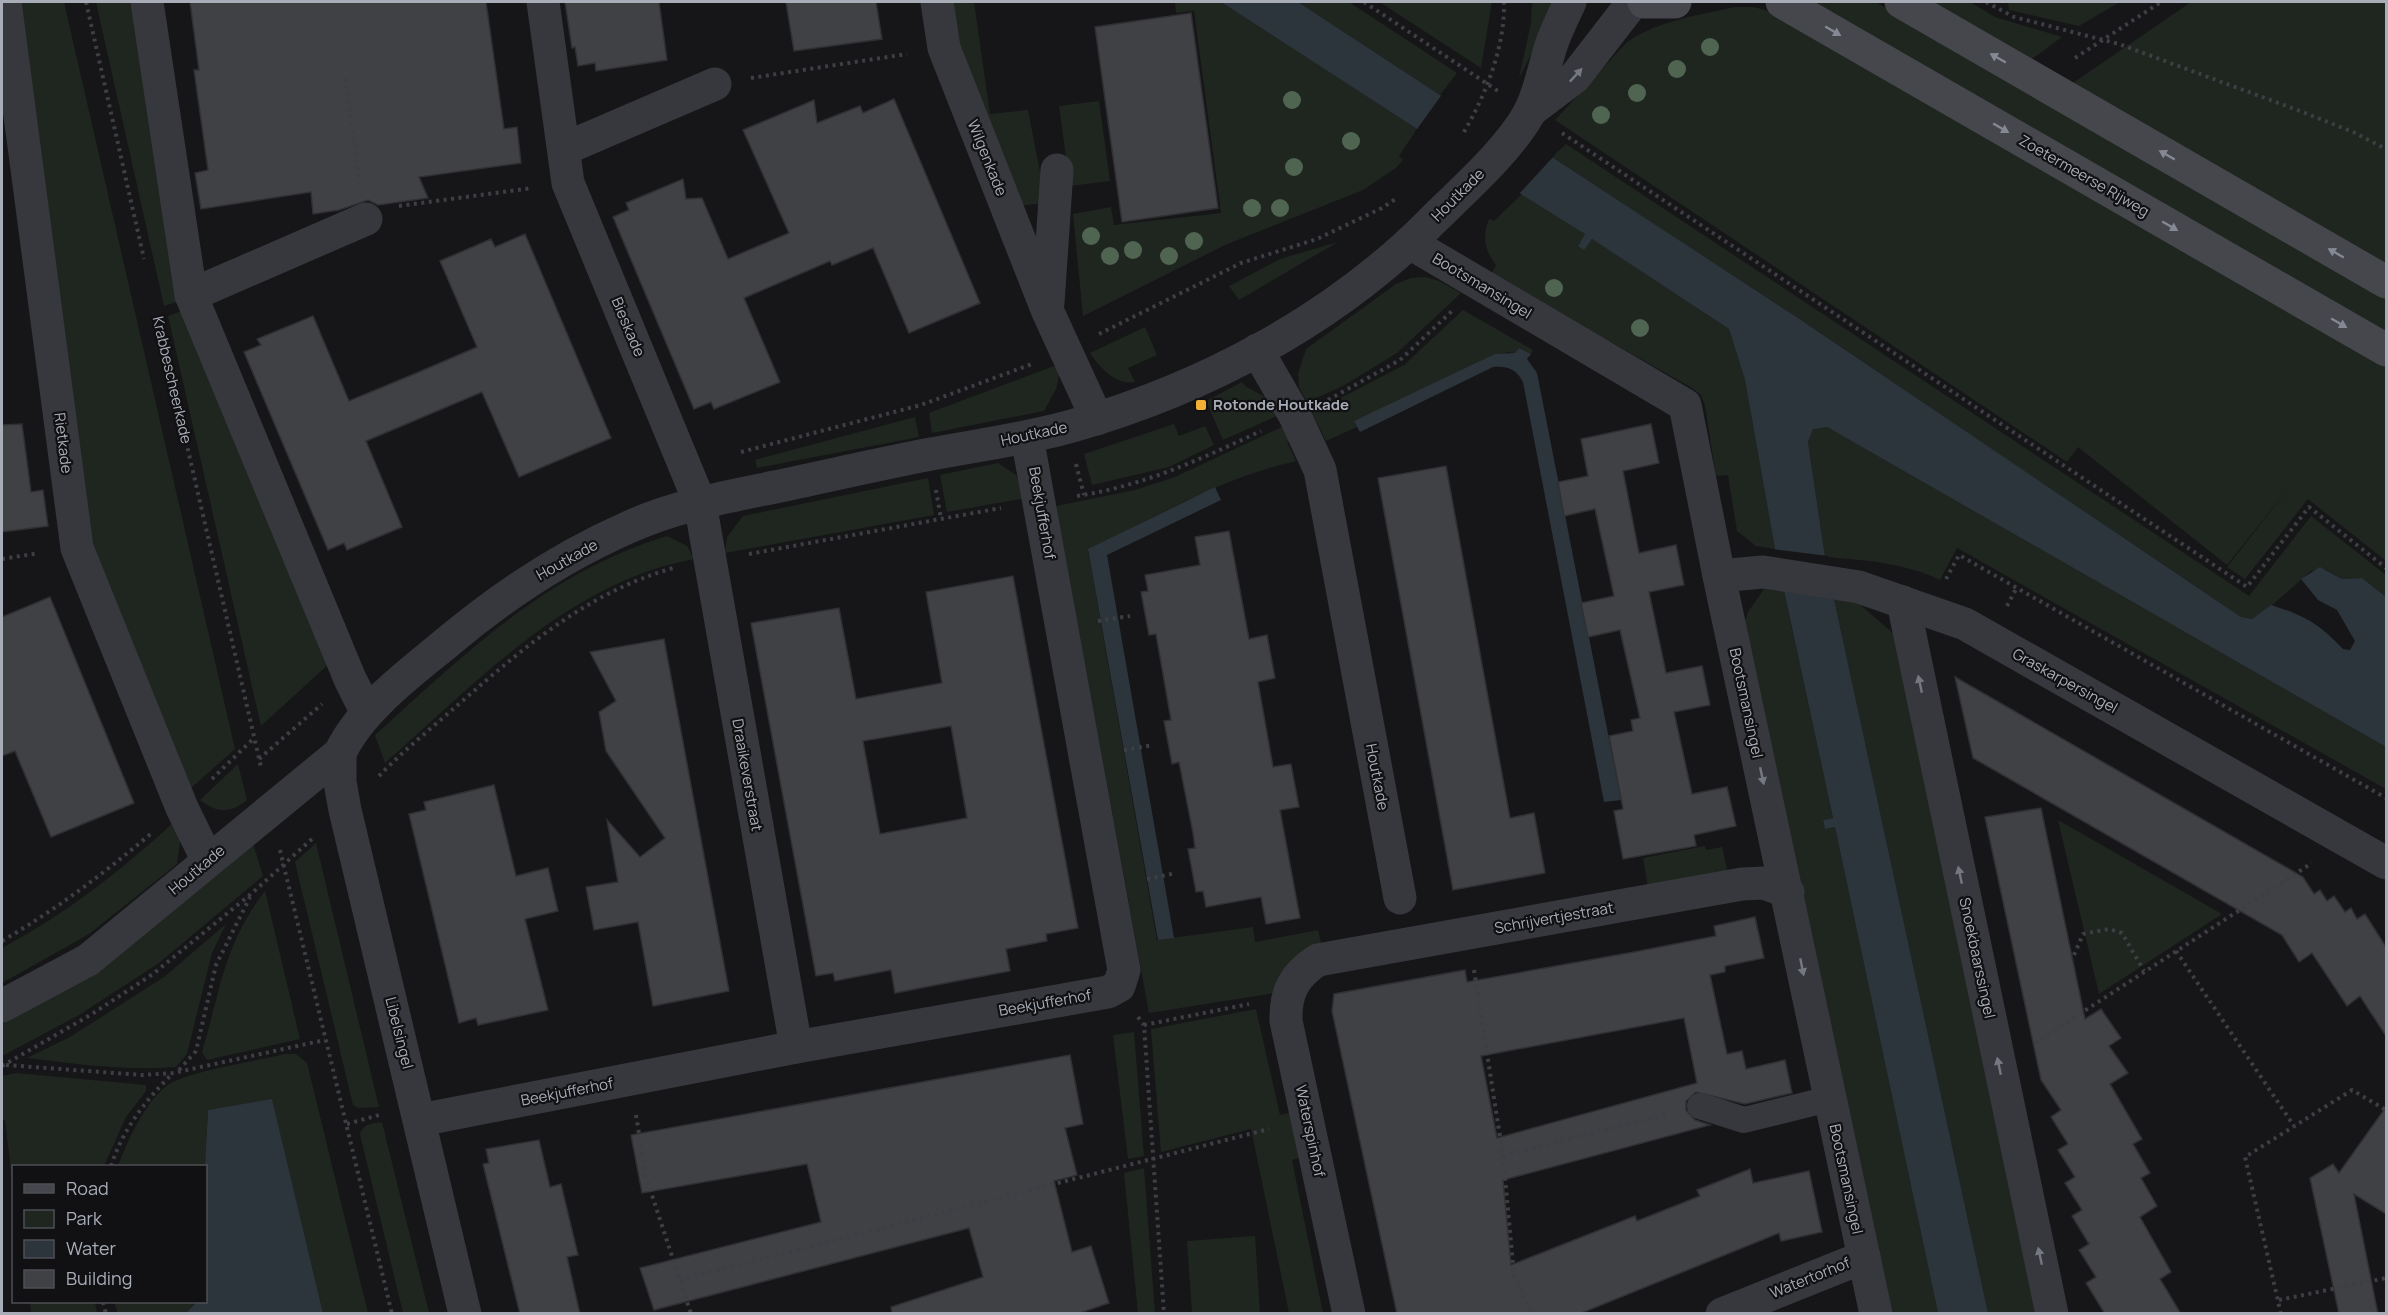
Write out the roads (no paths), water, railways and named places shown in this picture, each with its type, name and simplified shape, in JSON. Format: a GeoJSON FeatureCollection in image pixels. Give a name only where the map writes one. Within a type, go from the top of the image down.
{"type":"FeatureCollection","features":[{"type":"Feature","properties":{"kind":"main road"},"geometry":{"type":"LineString","coordinates":[[1644,2],[1675,2]]}},
{"type":"Feature","properties":{"kind":"main road","name":"Zoetermeerse Rijweg"},"geometry":{"type":"LineString","coordinates":[[1782,2],[2386,350]]}},
{"type":"Feature","properties":{"kind":"main road"},"geometry":{"type":"LineString","coordinates":[[1901,2],[2386,282]]}},
{"type":"Feature","properties":{"kind":"street","name":"Rietkade"},"geometry":{"type":"LineString","coordinates":[[5,2],[77,548],[182,808],[208,861]]}},
{"type":"Feature","properties":{"kind":"street"},"geometry":{"type":"LineString","coordinates":[[147,2],[191,295],[350,679],[367,713]]}},
{"type":"Feature","properties":{"kind":"street","name":"Bieskade"},"geometry":{"type":"LineString","coordinates":[[543,2],[568,183],[700,503]]}},
{"type":"Feature","properties":{"kind":"street","name":"Wilgenkade"},"geometry":{"type":"LineString","coordinates":[[937,2],[944,48],[1048,312],[1097,418]]}},
{"type":"Feature","properties":{"kind":"street","name":"Houtkade"},"geometry":{"type":"LineString","coordinates":[[1528,115],[1553,40],[1570,2]]}},
{"type":"Feature","properties":{"kind":"street","name":"Houtkade"},"geometry":{"type":"LineString","coordinates":[[2,1006],[88,960],[270,808],[340,753],[351,732],[367,713],[493,605],[554,564],[632,525],[700,503],[1028,437],[1097,418],[1199,379],[1286,334],[1359,283],[1410,243],[1492,160],[1528,115],[1575,77],[1633,2]]}},
{"type":"Feature","properties":{"kind":"street"},"geometry":{"type":"LineString","coordinates":[[564,149],[715,84]]}},
{"type":"Feature","properties":{"kind":"street","name":"Wilgenkade"},"geometry":{"type":"LineString","coordinates":[[1048,312],[1056,170]]}},
{"type":"Feature","properties":{"kind":"street"},"geometry":{"type":"LineString","coordinates":[[191,295],[365,215]]}},
{"type":"Feature","properties":{"kind":"street","name":"Bootsmansingel"},"geometry":{"type":"LineString","coordinates":[[1410,243],[1685,405],[1719,576],[1876,1314]]}},
{"type":"Feature","properties":{"kind":"street","name":"Houtkade"},"geometry":{"type":"LineString","coordinates":[[1257,350],[1295,416],[1320,470],[1400,898]]}},
{"type":"Feature","properties":{"kind":"street","name":"Beekjufferhof"},"geometry":{"type":"LineString","coordinates":[[420,1120],[796,1047],[1108,992],[1119,986],[1124,970],[1028,437]]}},
{"type":"Feature","properties":{"kind":"street","name":"Draaikeverstraat"},"geometry":{"type":"LineString","coordinates":[[700,503],[796,1047]]}},
{"type":"Feature","properties":{"kind":"street","name":"Graskarpersingel"},"geometry":{"type":"LineString","coordinates":[[1719,576],[1763,572],[1859,587],[1965,624],[2386,863]]}},
{"type":"Feature","properties":{"kind":"street","name":"Snoekbaarssingel"},"geometry":{"type":"LineString","coordinates":[[1916,606],[1997,1055],[2052,1314]]}},
{"type":"Feature","properties":{"kind":"street","name":"Libelsingel"},"geometry":{"type":"LineString","coordinates":[[340,753],[340,782],[345,810],[465,1314]]}},
{"type":"Feature","properties":{"kind":"street","name":"Schrijvertjestraat"},"geometry":{"type":"LineString","coordinates":[[1286,998],[1295,978],[1318,960],[1742,884],[1764,883],[1788,892]]}},
{"type":"Feature","properties":{"kind":"street","name":"Waterspinhof"},"geometry":{"type":"LineString","coordinates":[[1286,998],[1286,1021],[1349,1314]]}},
{"type":"Feature","properties":{"kind":"street","name":"Watertorhof"},"geometry":{"type":"LineString","coordinates":[[1722,1314],[1864,1257]]}},
{"type":"Feature","properties":{"kind":"lane"},"geometry":{"type":"LineString","coordinates":[[1700,1106],[1744,1120],[1829,1099]]}},
{"type":"Feature","properties":{"kind":"water"},"geometry":{"type":"Polygon","coordinates":[[[1221,2],[1298,2],[1440,95],[1552,157],[1795,316],[2241,617],[2252,619],[2271,605],[2310,621],[2343,649],[2350,650],[2355,641],[2337,610],[2318,600],[2301,579],[2320,567],[2342,579],[2362,578],[2386,597],[2386,747],[1827,427],[1813,429],[1808,442],[1825,557],[1988,1313],[1938,1313],[1835,827],[1825,829],[1823,820],[1833,818],[1775,549],[1745,380],[1729,329],[1592,239],[1584,250],[1578,246],[1585,234],[1221,2]]]}},
{"type":"Feature","properties":{"kind":"water"},"geometry":{"type":"Polygon","coordinates":[[[1519,348],[1531,354],[1527,359],[1537,373],[1621,800],[1604,802],[1523,382],[1511,369],[1493,367],[1360,432],[1354,421],[1495,354],[1515,353],[1519,348]]]}},
{"type":"Feature","properties":{"kind":"water"},"geometry":{"type":"Polygon","coordinates":[[[1215,487],[1221,500],[1107,555],[1174,938],[1158,940],[1088,549],[1215,487]]]}},
{"type":"Feature","properties":{"kind":"water"},"geometry":{"type":"Polygon","coordinates":[[[272,1099],[323,1313],[186,1313],[196,1303],[207,1303],[207,1165],[205,1165],[208,1110],[272,1099]]]}},
{"type":"Feature","properties":{"kind":"place","name":"Rotonde Houtkade"},"geometry":{"type":"Point","coordinates":[1201,405]}}]}
